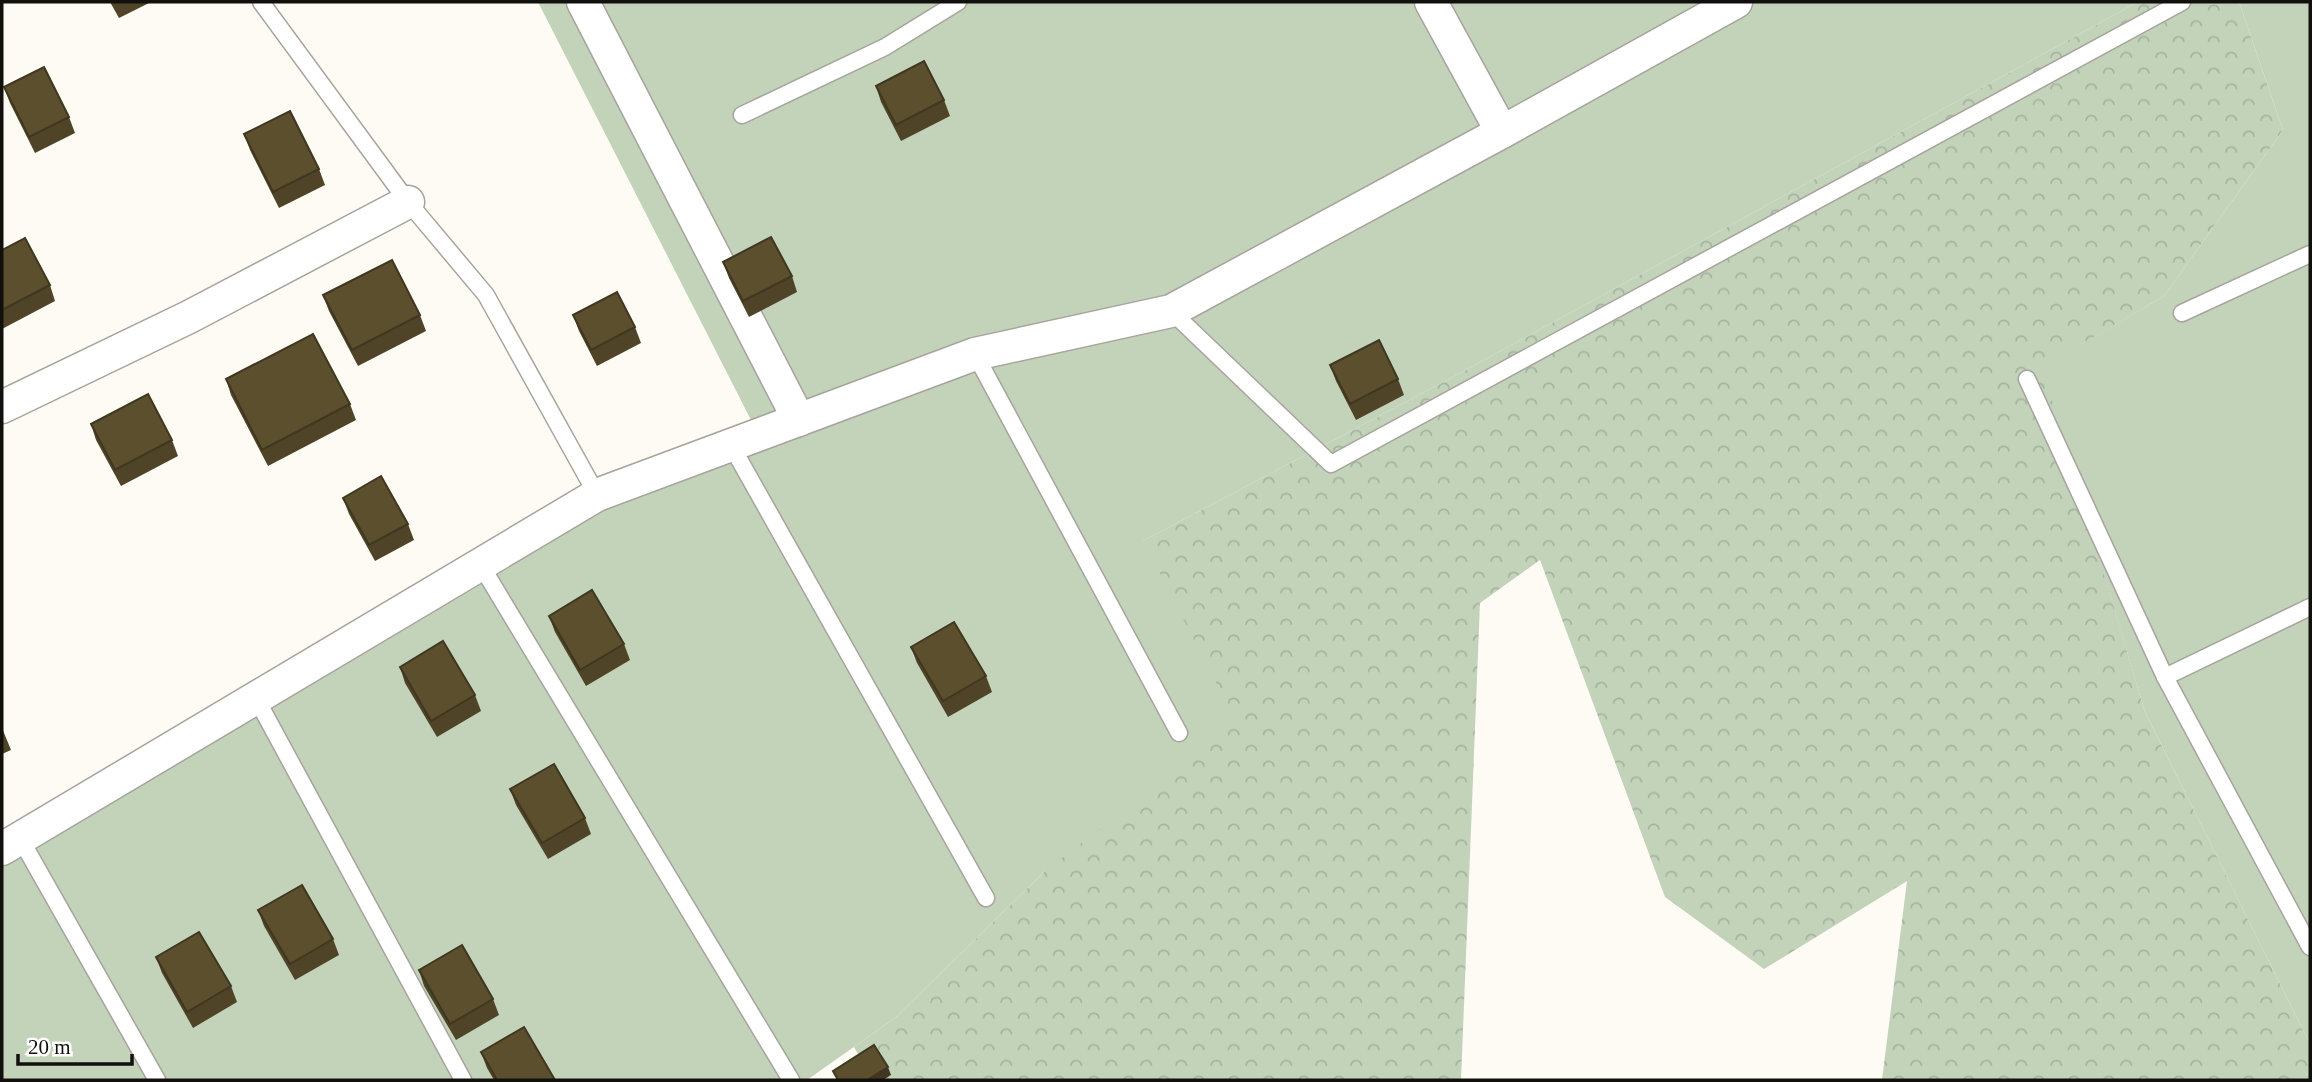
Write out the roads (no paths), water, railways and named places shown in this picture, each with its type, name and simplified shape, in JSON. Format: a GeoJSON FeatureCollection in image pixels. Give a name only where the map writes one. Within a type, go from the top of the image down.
{"type":"FeatureCollection","features":[{"type":"Feature","properties":{"kind":"street"},"geometry":{"type":"LineString","coordinates":[[583,2],[799,420]]}},
{"type":"Feature","properties":{"kind":"street"},"geometry":{"type":"LineString","coordinates":[[1431,2],[1502,132]]}},
{"type":"Feature","properties":{"kind":"street"},"geometry":{"type":"LineString","coordinates":[[11,844],[482,567],[597,495],[975,355],[1171,311],[1736,2]]}},
{"type":"Feature","properties":{"kind":"street"},"geometry":{"type":"LineString","coordinates":[[2,407],[190,317],[408,202]]}},
{"type":"Feature","properties":{"kind":"lane"},"geometry":{"type":"LineString","coordinates":[[261,2],[408,202],[486,295],[597,495]]}},
{"type":"Feature","properties":{"kind":"lane"},"geometry":{"type":"LineString","coordinates":[[742,115],[885,47],[958,2]]}},
{"type":"Feature","properties":{"kind":"lane"},"geometry":{"type":"LineString","coordinates":[[1171,311],[1331,464],[2182,2]]}},
{"type":"Feature","properties":{"kind":"lane"},"geometry":{"type":"LineString","coordinates":[[2182,313],[2310,254]]}},
{"type":"Feature","properties":{"kind":"lane"},"geometry":{"type":"LineString","coordinates":[[975,355],[1179,733]]}},
{"type":"Feature","properties":{"kind":"lane"},"geometry":{"type":"LineString","coordinates":[[2027,379],[2165,677],[2309,940]]}},
{"type":"Feature","properties":{"kind":"lane"},"geometry":{"type":"LineString","coordinates":[[731,445],[986,898]]}},
{"type":"Feature","properties":{"kind":"lane"},"geometry":{"type":"LineString","coordinates":[[482,567],[791,1080]]}},
{"type":"Feature","properties":{"kind":"lane"},"geometry":{"type":"LineString","coordinates":[[2165,677],[2310,607]]}},
{"type":"Feature","properties":{"kind":"lane"},"geometry":{"type":"LineString","coordinates":[[256,698],[463,1080]]}},
{"type":"Feature","properties":{"kind":"lane"},"geometry":{"type":"LineString","coordinates":[[11,844],[157,1080]]}}]}
